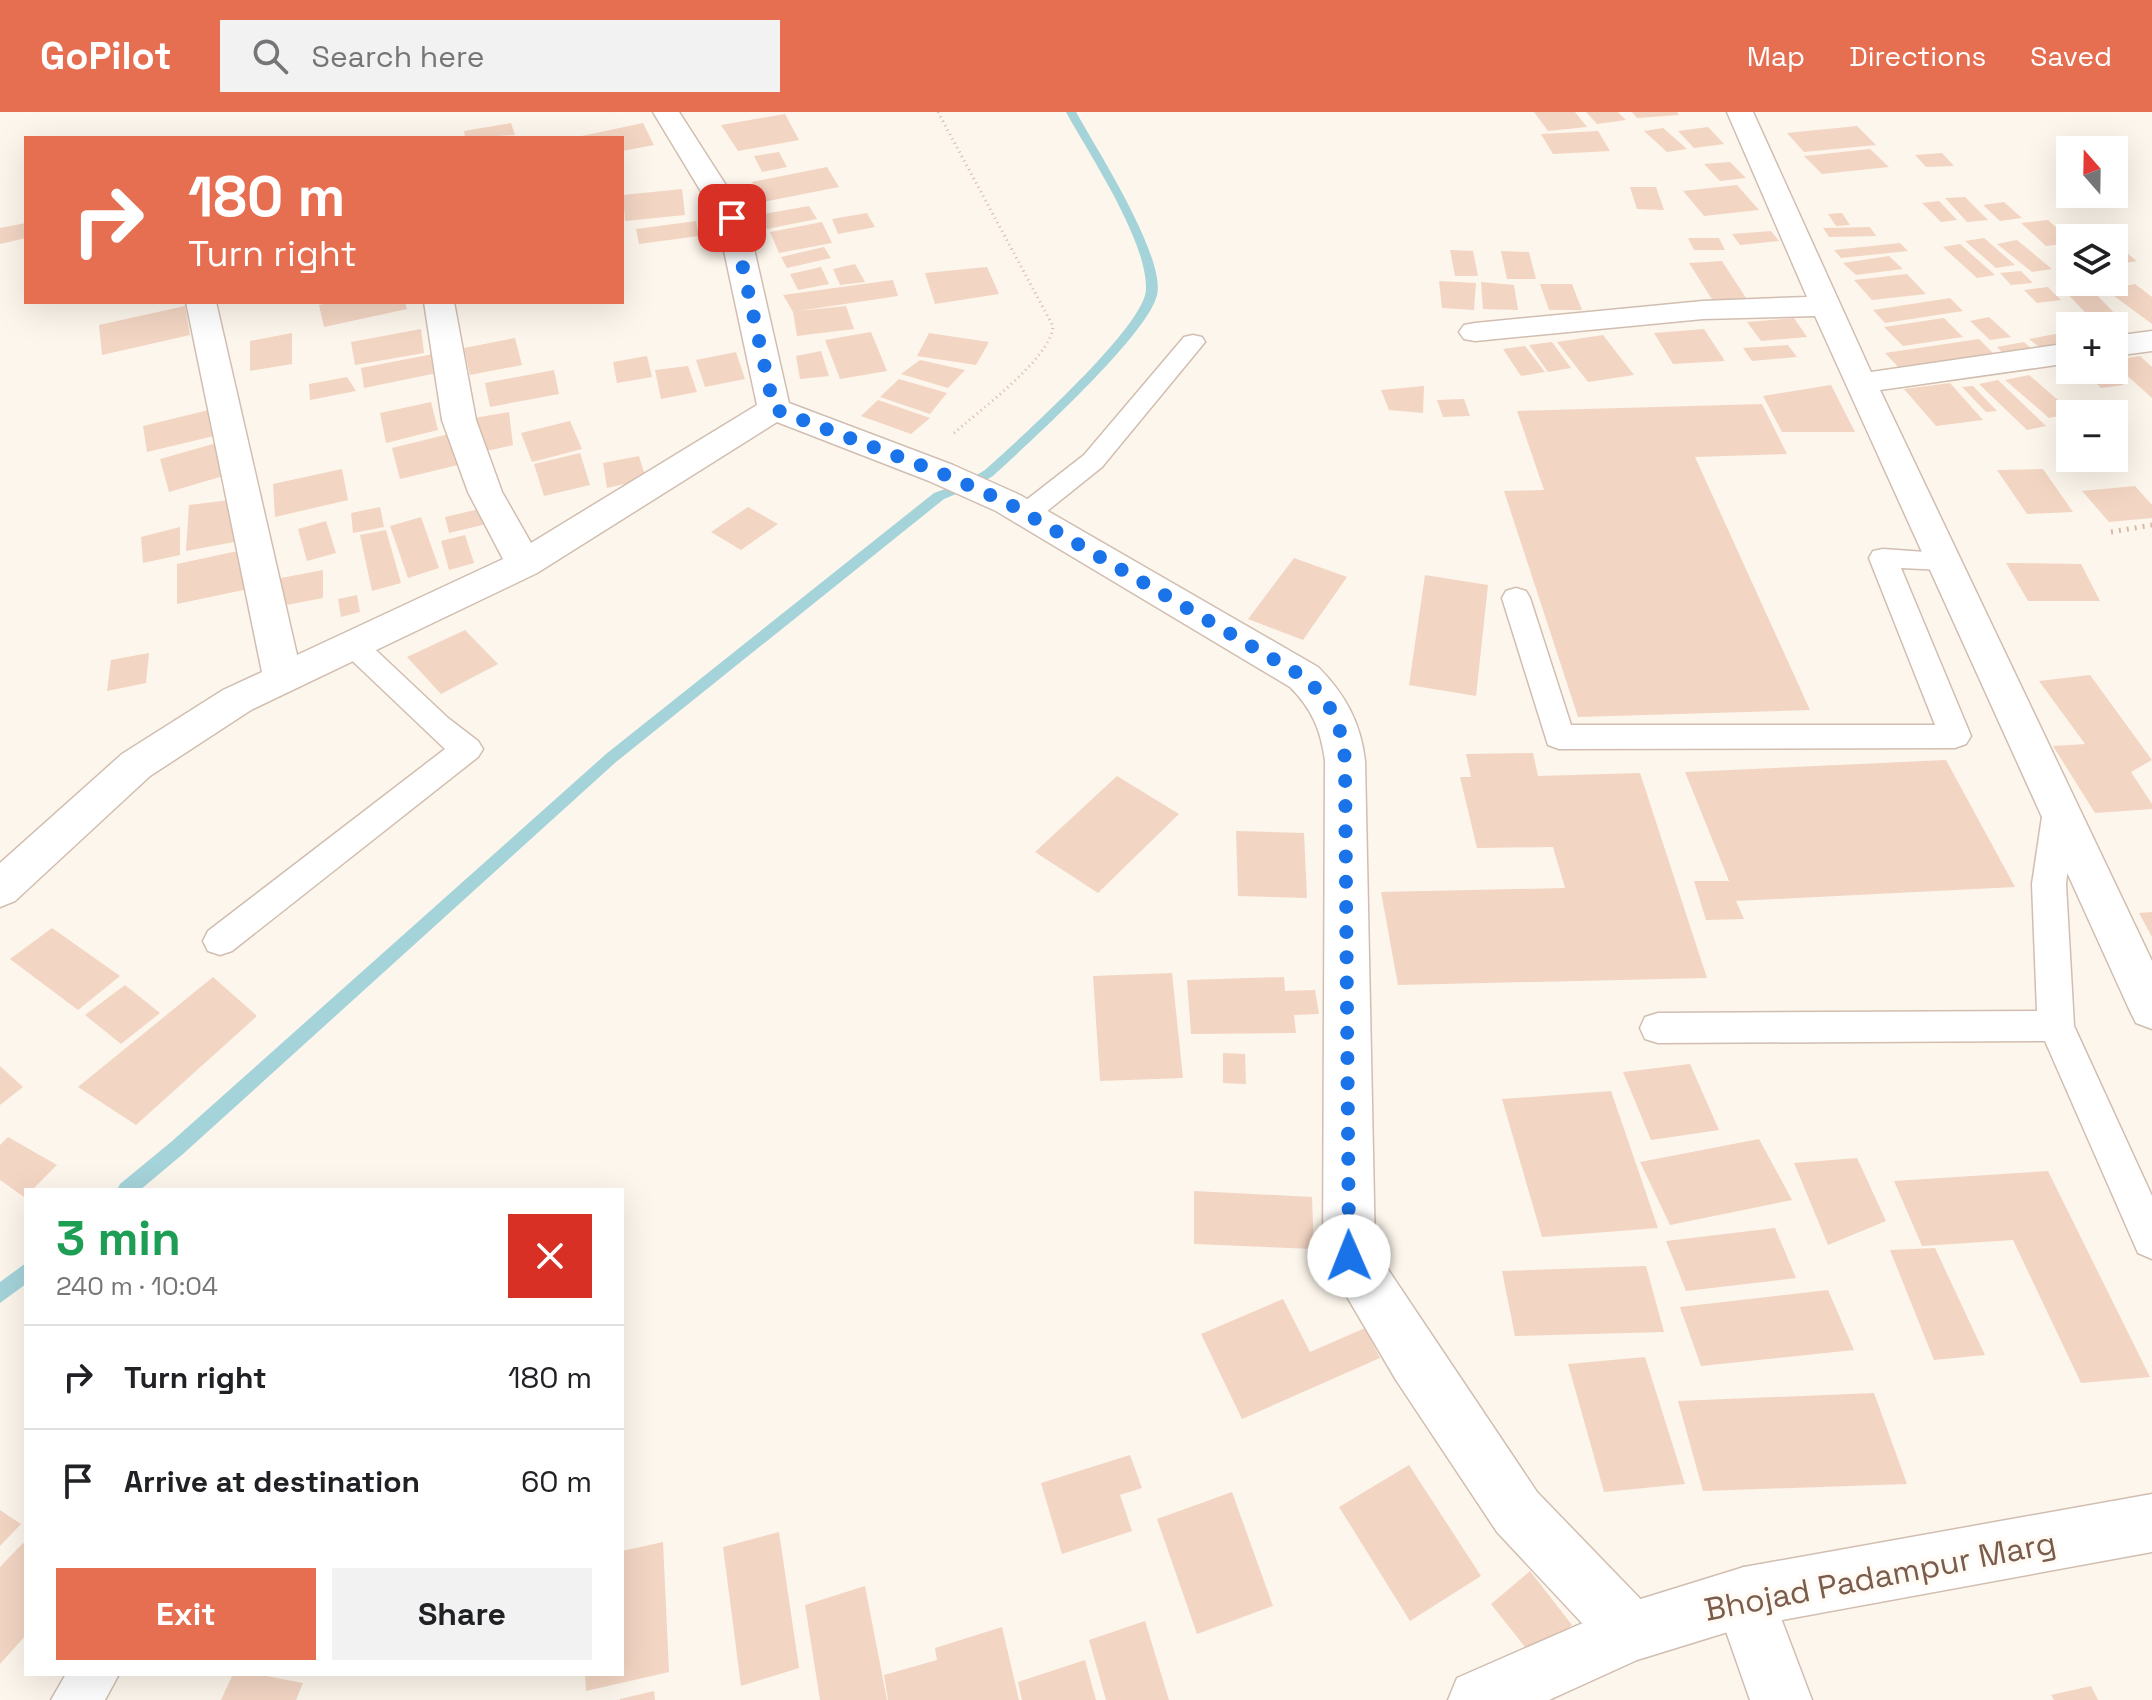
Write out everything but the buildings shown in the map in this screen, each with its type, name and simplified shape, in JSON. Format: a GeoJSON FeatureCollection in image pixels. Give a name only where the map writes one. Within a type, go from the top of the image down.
{"type":"FeatureCollection","features":[{"type":"Feature","properties":{"kind":"street"},"geometry":{"type":"LineString","coordinates":[[666,112],[732,218],[774,409]]}},
{"type":"Feature","properties":{"kind":"street"},"geometry":{"type":"LineString","coordinates":[[1740,112],[1860,383],[2152,1009]]}},
{"type":"Feature","properties":{"kind":"street"},"geometry":{"type":"LineString","coordinates":[[201,304],[283,678]]}},
{"type":"Feature","properties":{"kind":"street"},"geometry":{"type":"LineString","coordinates":[[439,304],[459,420],[485,492],[524,564]]}},
{"type":"Feature","properties":{"kind":"street"},"geometry":{"type":"LineString","coordinates":[[1475,332],[1703,310],[1826,306]]}},
{"type":"Feature","properties":{"kind":"street"},"geometry":{"type":"LineString","coordinates":[[2128,344],[2152,341]]}},
{"type":"Feature","properties":{"kind":"street"},"geometry":{"type":"LineString","coordinates":[[1860,383],[2056,355]]}},
{"type":"Feature","properties":{"kind":"street"},"geometry":{"type":"LineString","coordinates":[[774,409],[930,469],[1017,508],[1304,677],[1325,697],[1343,735],[1345,761],[1349,1256],[1415,1361],[1517,1512],[1631,1632]]}},
{"type":"Feature","properties":{"kind":"street"},"geometry":{"type":"LineString","coordinates":[[0,889],[136,765],[237,700],[524,564],[774,409]]}},
{"type":"Feature","properties":{"kind":"street","name":"Bhojad Padampur Marg"},"geometry":{"type":"LineString","coordinates":[[1479,1700],[1631,1632],[1744,1597],[2152,1523]]}},
{"type":"Feature","properties":{"kind":"street"},"geometry":{"type":"LineString","coordinates":[[1744,1597],[1781,1700]]}},
{"type":"Feature","properties":{"kind":"lane"},"geometry":{"type":"LineString","coordinates":[[1017,508],[1093,461],[1193,342]]}},
{"type":"Feature","properties":{"kind":"lane"},"geometry":{"type":"LineString","coordinates":[[1516,598],[1559,737],[1955,736],[1883,558],[1944,561]]}},
{"type":"Feature","properties":{"kind":"lane"},"geometry":{"type":"LineString","coordinates":[[220,941],[467,749],[437,726],[353,645]]}},
{"type":"Feature","properties":{"kind":"lane"},"geometry":{"type":"LineString","coordinates":[[2059,810],[2049,884],[2056,1026],[2152,1240]]}},
{"type":"Feature","properties":{"kind":"lane"},"geometry":{"type":"LineString","coordinates":[[1658,1028],[2056,1026]]}},
{"type":"Feature","properties":{"kind":"lane"},"geometry":{"type":"LineString","coordinates":[[75,1700],[94,1676]]}},
{"type":"Feature","properties":{"kind":"path"},"geometry":{"type":"LineString","coordinates":[[930,469],[1050,344],[1054,332],[1052,320],[938,112]]}},
{"type":"Feature","properties":{"kind":"path"},"geometry":{"type":"LineString","coordinates":[[2111,532],[2152,525]]}},
{"type":"Feature","properties":{"kind":"waterway"},"geometry":{"type":"LineString","coordinates":[[128,1188],[177,1148],[611,758],[939,496],[972,484],[989,473],[1106,358],[1145,310],[1152,294],[1151,277],[1134,230],[1071,112]]}},
{"type":"Feature","properties":{"kind":"waterway"},"geometry":{"type":"LineString","coordinates":[[0,1294],[24,1274]]}},
{"type":"Feature","properties":{"kind":"route"},"geometry":{"type":"LineString","coordinates":[[732,218],[774,409],[941,473],[1008,503],[1304,677],[1325,697],[1343,735],[1345,761],[1349,1256]]}}]}
